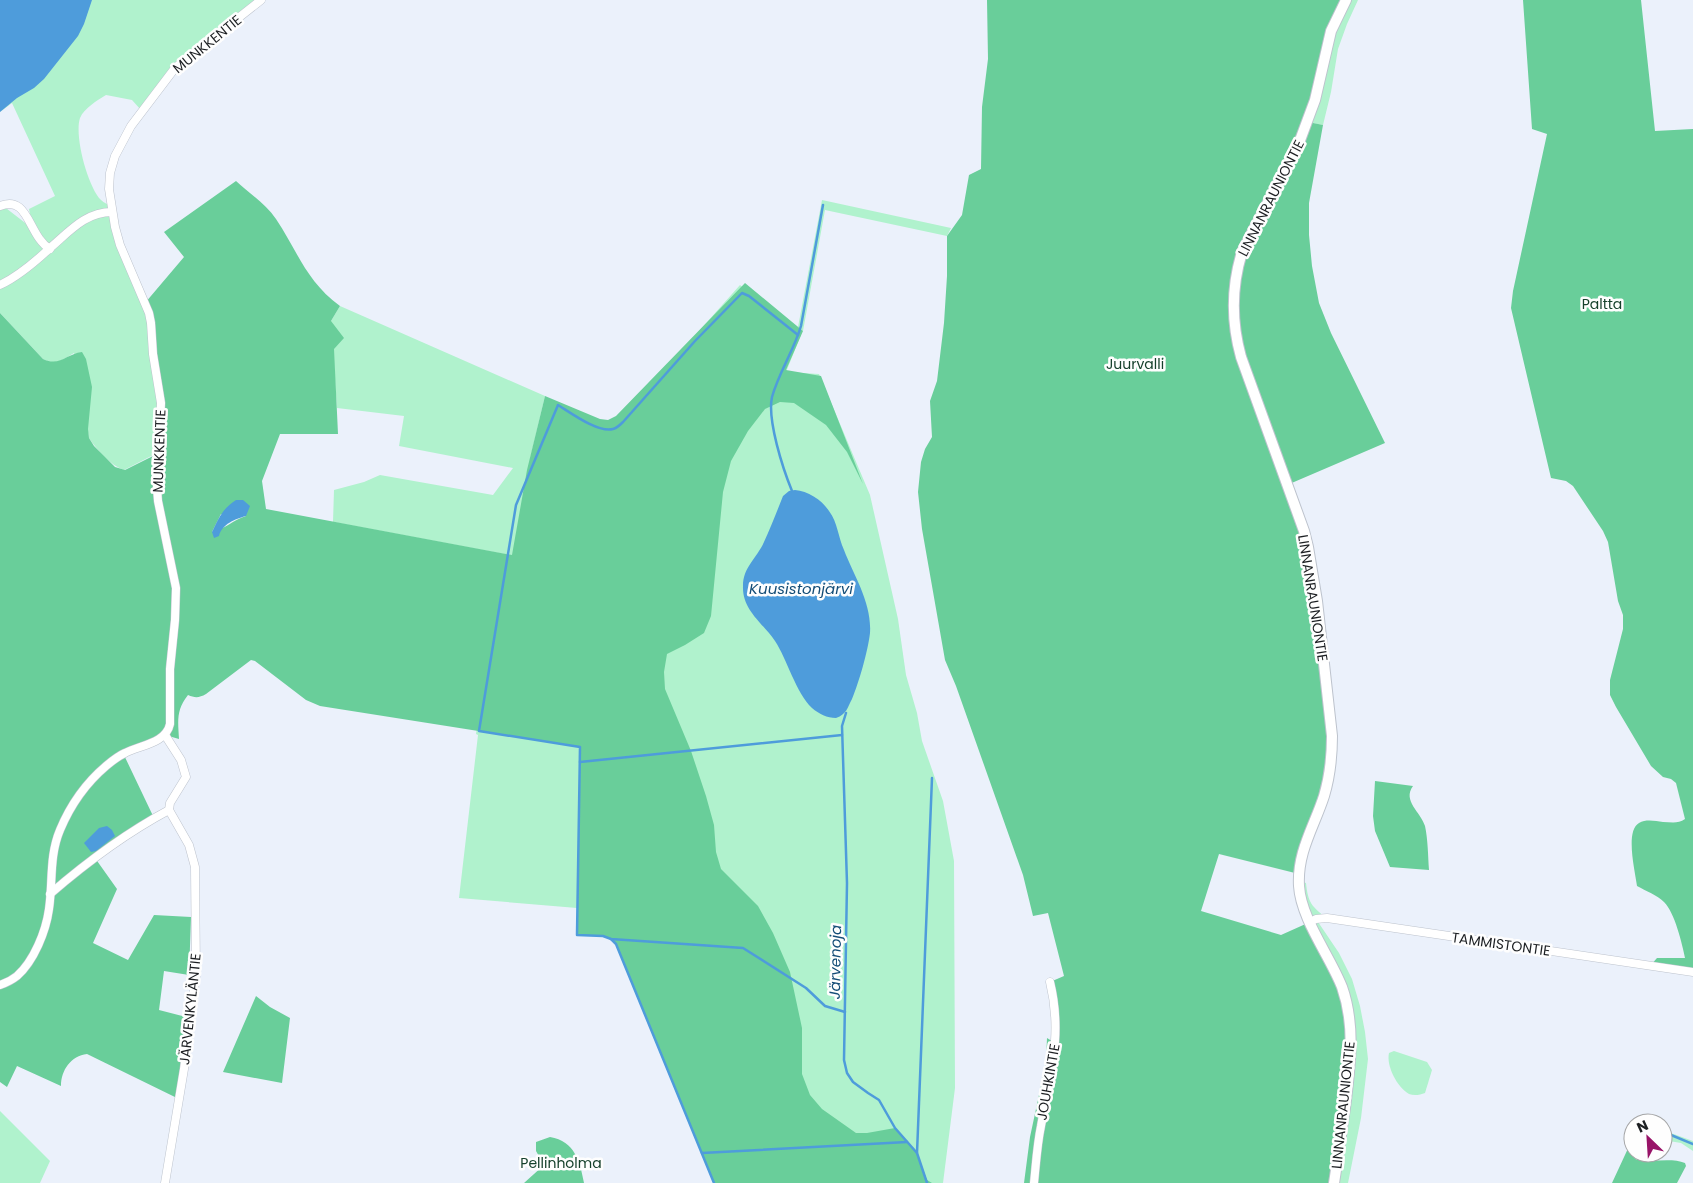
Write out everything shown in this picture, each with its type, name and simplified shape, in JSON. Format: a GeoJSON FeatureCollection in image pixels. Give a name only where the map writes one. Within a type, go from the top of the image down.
{"type":"FeatureCollection","features":[{"type":"Feature","properties":{"kind":"street","name":"MUNKKENTIE"},"geometry":{"type":"LineString","coordinates":[[165,735],[169,730],[170,724],[170,669],[176,588],[160,512],[157,488],[161,403],[153,354],[151,323],[142,296],[120,245],[112,212],[109,189],[112,165],[120,146],[142,110],[175,68],[261,0]]}},
{"type":"Feature","properties":{"kind":"street","name":"LINNANRAUNIONTIE"},"geometry":{"type":"LineString","coordinates":[[1334,1183],[1350,1067],[1351,1034],[1342,988],[1301,902],[1299,889],[1299,866],[1303,848],[1324,797],[1330,774],[1332,736],[1316,601],[1304,531],[1241,358],[1235,338],[1232,304],[1236,270],[1242,252],[1299,143],[1315,100],[1331,31],[1346,0]]}},
{"type":"Feature","properties":{"kind":"street"},"geometry":{"type":"LineString","coordinates":[[0,206],[15,203],[21,208],[39,241],[50,249]]}},
{"type":"Feature","properties":{"kind":"street"},"geometry":{"type":"LineString","coordinates":[[0,285],[18,274],[85,219],[102,212],[112,212]]}},
{"type":"Feature","properties":{"kind":"street"},"geometry":{"type":"LineString","coordinates":[[0,985],[16,978],[29,961],[45,925],[54,846],[68,814],[89,782],[117,757],[158,740],[165,735],[181,760],[186,777],[170,803],[169,810],[143,824],[118,841],[50,894]]}},
{"type":"Feature","properties":{"kind":"street","name":"JÄRVENKYLÄNTIE"},"geometry":{"type":"LineString","coordinates":[[165,1183],[184,1069],[196,975],[196,867],[189,846],[169,810]]}},
{"type":"Feature","properties":{"kind":"street","name":"TAMMISTONTIE"},"geometry":{"type":"LineString","coordinates":[[1310,922],[1316,919],[1327,918],[1693,972]]}},
{"type":"Feature","properties":{"kind":"street","name":"JOUHKINTIE"},"geometry":{"type":"LineString","coordinates":[[1034,1183],[1040,1128],[1056,1043],[1055,1002],[1050,982]]}},
{"type":"Feature","properties":{"kind":"green space"},"geometry":{"type":"Polygon","coordinates":[[[84,0],[261,0],[186,59],[141,110],[132,100],[106,95],[88,108],[80,118],[79,137],[87,173],[96,193],[102,201],[111,206],[115,227],[145,303],[160,389],[159,452],[124,470],[114,465],[105,457],[89,438],[74,353],[56,362],[43,359],[0,313],[0,206],[2,205],[33,229],[29,209],[55,196],[12,103],[0,112],[84,0]]]}},
{"type":"Feature","properties":{"kind":"green space","name":"Juurvalli"},"geometry":{"type":"Polygon","coordinates":[[[987,0],[1346,0],[1339,14],[1308,122],[1323,125],[1309,203],[1309,235],[1312,266],[1319,303],[1331,333],[1385,443],[1287,485],[1304,531],[1332,755],[1299,874],[1219,854],[1201,911],[1281,935],[1310,922],[1333,966],[1351,1034],[1334,1183],[1024,1183],[1030,1137],[1046,1062],[1047,1038],[1055,1043],[1050,982],[1064,976],[1048,913],[1033,916],[1023,875],[945,660],[922,529],[918,492],[921,462],[925,449],[932,437],[930,401],[937,381],[944,323],[947,236],[962,215],[969,175],[981,169],[982,107],[988,59],[987,0]]]}},
{"type":"Feature","properties":{"kind":"green space"},"geometry":{"type":"Polygon","coordinates":[[[1346,0],[1358,0],[1338,49],[1323,125],[1307,122],[1327,47],[1346,0]]]}},
{"type":"Feature","properties":{"kind":"green space","name":"Paltta"},"geometry":{"type":"Polygon","coordinates":[[[1523,0],[1641,0],[1655,131],[1693,129],[1693,972],[1650,966],[1657,958],[1685,958],[1678,929],[1668,907],[1658,897],[1637,886],[1632,852],[1632,834],[1639,823],[1645,821],[1680,822],[1685,819],[1676,783],[1671,779],[1663,777],[1651,766],[1610,695],[1610,680],[1623,629],[1623,615],[1618,601],[1608,542],[1603,531],[1573,486],[1566,481],[1551,478],[1511,308],[1547,134],[1532,129],[1523,0]]]}},
{"type":"Feature","properties":{"kind":"green space"},"geometry":{"type":"Polygon","coordinates":[[[236,181],[272,214],[311,276],[328,296],[340,306],[331,321],[344,338],[334,349],[338,434],[280,434],[262,481],[266,509],[512,555],[527,470],[545,396],[600,419],[608,420],[616,416],[745,283],[803,331],[786,370],[821,376],[863,484],[847,452],[826,425],[794,403],[780,402],[765,409],[748,431],[731,461],[723,492],[711,616],[704,633],[667,654],[664,672],[665,689],[691,751],[706,796],[714,825],[716,852],[721,869],[758,906],[773,933],[790,972],[802,1028],[802,1074],[810,1095],[822,1109],[856,1133],[895,1128],[917,1153],[927,1180],[932,1183],[714,1183],[616,944],[608,938],[593,935],[577,935],[580,747],[320,706],[306,700],[255,661],[251,660],[206,694],[197,697],[188,695],[181,706],[178,721],[179,739],[165,735],[123,753],[154,818],[95,858],[117,889],[93,943],[128,960],[154,915],[191,917],[189,975],[164,971],[159,1010],[190,1018],[179,1099],[87,1054],[81,1055],[68,1065],[61,1080],[61,1086],[17,1066],[7,1087],[0,1082],[0,313],[43,359],[54,362],[82,352],[86,359],[92,387],[88,429],[89,438],[94,446],[115,467],[125,470],[159,453],[161,417],[145,303],[184,257],[164,232],[236,181]],[[221,514],[212,532],[221,529],[246,516],[221,514]]]}},
{"type":"Feature","properties":{"kind":"green space"},"geometry":{"type":"Polygon","coordinates":[[[822,200],[951,228],[947,236],[825,210],[803,331],[798,327],[822,200]]]}},
{"type":"Feature","properties":{"kind":"green space"},"geometry":{"type":"Polygon","coordinates":[[[740,285],[801,335],[786,372],[819,374],[870,495],[898,619],[906,675],[917,713],[922,741],[943,801],[954,861],[955,1088],[943,1183],[717,1183],[616,944],[608,938],[593,935],[577,935],[577,908],[459,898],[478,735],[476,734],[504,554],[333,522],[334,490],[364,482],[380,475],[493,495],[513,468],[399,446],[404,416],[337,408],[331,321],[340,306],[545,396],[530,459],[609,432],[740,285]]]}},
{"type":"Feature","properties":{"kind":"green space"},"geometry":{"type":"Polygon","coordinates":[[[1375,781],[1413,786],[1410,791],[1410,797],[1425,826],[1429,870],[1390,867],[1375,831],[1373,816],[1375,781]]]}},
{"type":"Feature","properties":{"kind":"green space"},"geometry":{"type":"Polygon","coordinates":[[[1299,881],[1306,883],[1312,904],[1327,918],[1316,919],[1339,953],[1352,979],[1365,1032],[1368,1059],[1361,1118],[1348,1183],[1334,1183],[1310,922],[1299,881]]]}},
{"type":"Feature","properties":{"kind":"green space"},"geometry":{"type":"Polygon","coordinates":[[[256,996],[270,1007],[290,1018],[282,1083],[223,1072],[256,996]]]}},
{"type":"Feature","properties":{"kind":"green space"},"geometry":{"type":"Polygon","coordinates":[[[1394,1051],[1427,1062],[1432,1070],[1425,1093],[1409,1094],[1400,1086],[1393,1076],[1389,1064],[1389,1053],[1394,1051]]]}},
{"type":"Feature","properties":{"kind":"green space"},"geometry":{"type":"Polygon","coordinates":[[[0,1111],[50,1161],[40,1183],[0,1183],[0,1111]]]}},
{"type":"Feature","properties":{"kind":"green space"},"geometry":{"type":"Polygon","coordinates":[[[1673,1134],[1693,1141],[1693,1151],[1681,1143],[1673,1142],[1673,1134]]]}},
{"type":"Feature","properties":{"kind":"green space","name":"Pellinholma"},"geometry":{"type":"Polygon","coordinates":[[[550,1137],[558,1139],[571,1148],[581,1168],[584,1183],[524,1183],[544,1165],[536,1151],[536,1142],[550,1137]]]}},
{"type":"Feature","properties":{"kind":"green space"},"geometry":{"type":"Polygon","coordinates":[[[1623,1159],[1623,1163],[1673,1163],[1674,1160],[1685,1163],[1686,1166],[1677,1183],[1612,1183],[1623,1159]]]}},
{"type":"Feature","properties":{"kind":"water"},"geometry":{"type":"Polygon","coordinates":[[[0,0],[92,0],[78,36],[44,79],[0,112],[0,0]]]}},
{"type":"Feature","properties":{"kind":"water","name":"Kuusistonjärvi"},"geometry":{"type":"Polygon","coordinates":[[[789,491],[805,492],[823,503],[832,516],[842,545],[862,590],[870,622],[867,649],[852,699],[842,715],[836,718],[820,714],[806,702],[775,641],[754,616],[744,595],[745,573],[764,542],[783,496],[789,491]]]}},
{"type":"Feature","properties":{"kind":"water"},"geometry":{"type":"Polygon","coordinates":[[[236,500],[243,500],[250,506],[246,516],[230,523],[223,528],[219,536],[214,538],[212,532],[219,518],[224,510],[236,500]]]}},
{"type":"Feature","properties":{"kind":"water"},"geometry":{"type":"Polygon","coordinates":[[[107,826],[115,836],[96,851],[91,852],[84,843],[99,828],[107,826]]]}},
{"type":"Feature","properties":{"kind":"waterway"},"geometry":{"type":"LineString","coordinates":[[792,491],[780,458],[774,431],[771,407],[772,397],[801,326],[823,205]]}},
{"type":"Feature","properties":{"kind":"waterway"},"geometry":{"type":"LineString","coordinates":[[798,335],[749,296],[742,293],[695,341],[617,427],[613,429],[600,428],[558,405],[516,505],[479,731],[580,747],[577,935],[743,948],[806,988],[825,1006],[845,1012]]}},
{"type":"Feature","properties":{"kind":"waterway","name":"Järvenoja"},"geometry":{"type":"LineString","coordinates":[[846,713],[842,726],[847,883],[844,1060],[847,1073],[853,1082],[879,1100],[895,1128],[917,1153],[927,1183]]}},
{"type":"Feature","properties":{"kind":"waterway"},"geometry":{"type":"LineString","coordinates":[[580,762],[842,735]]}},
{"type":"Feature","properties":{"kind":"waterway"},"geometry":{"type":"LineString","coordinates":[[917,1153],[932,778]]}},
{"type":"Feature","properties":{"kind":"waterway"},"geometry":{"type":"LineString","coordinates":[[611,939],[616,944],[714,1183]]}},
{"type":"Feature","properties":{"kind":"waterway"},"geometry":{"type":"LineString","coordinates":[[1673,1136],[1693,1144]]}},
{"type":"Feature","properties":{"kind":"waterway"},"geometry":{"type":"LineString","coordinates":[[702,1153],[907,1142]]}}]}
